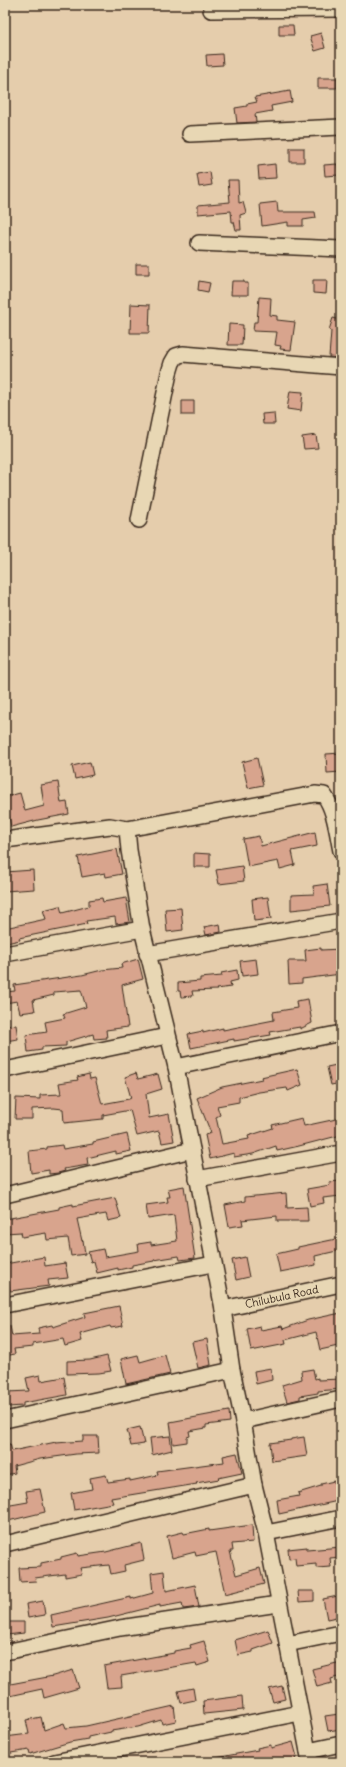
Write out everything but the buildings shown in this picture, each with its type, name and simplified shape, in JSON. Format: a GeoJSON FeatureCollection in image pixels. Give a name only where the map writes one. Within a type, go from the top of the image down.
{"type":"FeatureCollection","features":[{"type":"Feature","properties":{"kind":"street"},"geometry":{"type":"LineString","coordinates":[[211,10],[341,9]]}},
{"type":"Feature","properties":{"kind":"street"},"geometry":{"type":"LineString","coordinates":[[190,134],[341,127]]}},
{"type":"Feature","properties":{"kind":"street"},"geometry":{"type":"LineString","coordinates":[[199,243],[341,249]]}},
{"type":"Feature","properties":{"kind":"street"},"geometry":{"type":"LineString","coordinates":[[139,520],[169,373],[176,356],[183,354],[341,367]]}},
{"type":"Feature","properties":{"kind":"street"},"geometry":{"type":"LineString","coordinates":[[5,840],[110,826],[127,829],[315,794],[324,795],[328,801],[341,851]]}},
{"type":"Feature","properties":{"kind":"street"},"geometry":{"type":"LineString","coordinates":[[127,829],[142,929],[167,1036],[176,1067],[213,1264],[223,1309],[232,1370],[243,1421],[254,1485],[266,1533],[278,1604],[309,1757],[341,1744]]}},
{"type":"Feature","properties":{"kind":"street"},"geometry":{"type":"LineString","coordinates":[[147,954],[341,921]]}},
{"type":"Feature","properties":{"kind":"street"},"geometry":{"type":"LineString","coordinates":[[5,954],[142,929]]}},
{"type":"Feature","properties":{"kind":"street"},"geometry":{"type":"LineString","coordinates":[[176,1067],[341,1033]]}},
{"type":"Feature","properties":{"kind":"street"},"geometry":{"type":"LineString","coordinates":[[5,1070],[167,1036]]}},
{"type":"Feature","properties":{"kind":"street"},"geometry":{"type":"LineString","coordinates":[[5,1195],[192,1150]]}},
{"type":"Feature","properties":{"kind":"street"},"geometry":{"type":"LineString","coordinates":[[197,1178],[341,1153]]}},
{"type":"Feature","properties":{"kind":"street"},"geometry":{"type":"LineString","coordinates":[[5,1305],[213,1264]]}},
{"type":"Feature","properties":{"kind":"street","name":"Chilubula Road"},"geometry":{"type":"LineString","coordinates":[[223,1309],[341,1284]]}},
{"type":"Feature","properties":{"kind":"street"},"geometry":{"type":"LineString","coordinates":[[5,1420],[107,1396],[232,1370]]}},
{"type":"Feature","properties":{"kind":"street"},"geometry":{"type":"LineString","coordinates":[[243,1421],[341,1399]]}},
{"type":"Feature","properties":{"kind":"street"},"geometry":{"type":"LineString","coordinates":[[5,1544],[254,1485]]}},
{"type":"Feature","properties":{"kind":"street"},"geometry":{"type":"LineString","coordinates":[[266,1533],[341,1518]]}},
{"type":"Feature","properties":{"kind":"street"},"geometry":{"type":"LineString","coordinates":[[5,1652],[120,1628],[278,1604]]}},
{"type":"Feature","properties":{"kind":"street"},"geometry":{"type":"LineString","coordinates":[[287,1644],[341,1633]]}},
{"type":"Feature","properties":{"kind":"street"},"geometry":{"type":"LineString","coordinates":[[54,1762],[300,1712]]}}]}
